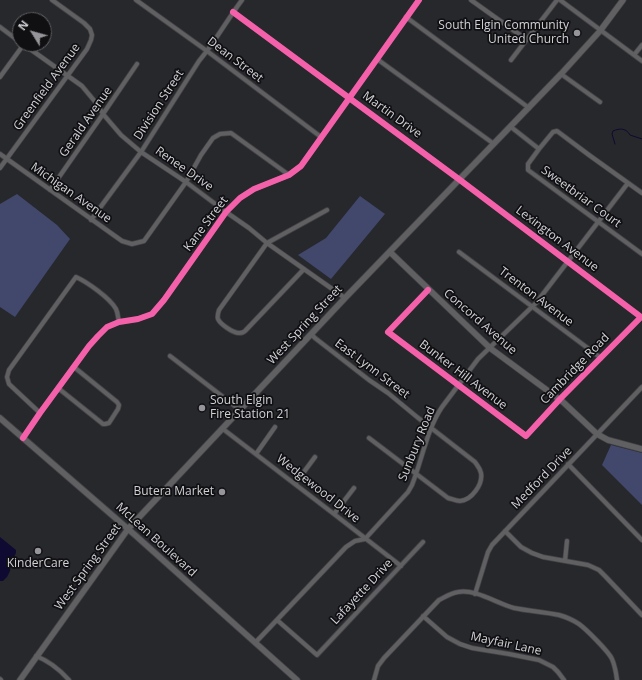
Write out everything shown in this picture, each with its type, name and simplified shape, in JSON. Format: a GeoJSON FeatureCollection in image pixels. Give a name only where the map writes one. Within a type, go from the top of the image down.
{"type":"FeatureCollection","features":[{"type":"Feature","properties":{"kind":"main road","name":"West Spring Street"},"geometry":{"type":"LineString","coordinates":[[20,680],[128,529],[345,298],[561,74],[600,31],[624,0]]}},
{"type":"Feature","properties":{"kind":"main road","name":"Concord Avenue"},"geometry":{"type":"LineString","coordinates":[[390,252],[490,348],[560,400],[597,434],[608,440],[642,449]]}},
{"type":"Feature","properties":{"kind":"main road","name":"McLean Boulevard"},"geometry":{"type":"LineString","coordinates":[[0,418],[128,529],[296,680]]}},
{"type":"Feature","properties":{"kind":"street","name":"Greenfield Avenue"},"geometry":{"type":"LineString","coordinates":[[0,168],[87,49],[91,40],[92,35],[90,29],[52,0]]}},
{"type":"Feature","properties":{"kind":"street","name":"Dean Street"},"geometry":{"type":"LineString","coordinates":[[136,0],[207,51],[321,137]]}},
{"type":"Feature","properties":{"kind":"street","name":"Division Street"},"geometry":{"type":"LineString","coordinates":[[91,220],[141,152],[198,61],[207,51],[232,12],[242,0]]}},
{"type":"Feature","properties":{"kind":"street","name":"Kane Street"},"geometry":{"type":"LineString","coordinates":[[23,438],[58,388],[98,336],[107,328],[119,322],[138,319],[152,314],[164,300],[226,212],[240,198],[254,189],[289,175],[301,166],[419,0]]}},
{"type":"Feature","properties":{"kind":"street"},"geometry":{"type":"LineString","coordinates":[[471,0],[527,40]]}},
{"type":"Feature","properties":{"kind":"street"},"geometry":{"type":"LineString","coordinates":[[511,60],[559,0],[642,61]]}},
{"type":"Feature","properties":{"kind":"street","name":"Martin Drive"},"geometry":{"type":"LineString","coordinates":[[232,12],[460,180]]}},
{"type":"Feature","properties":{"kind":"street"},"geometry":{"type":"LineString","coordinates":[[406,17],[529,108]]}},
{"type":"Feature","properties":{"kind":"street"},"geometry":{"type":"LineString","coordinates":[[0,27],[12,36]]}},
{"type":"Feature","properties":{"kind":"street"},"geometry":{"type":"LineString","coordinates":[[634,55],[642,45]]}},
{"type":"Feature","properties":{"kind":"street"},"geometry":{"type":"LineString","coordinates":[[0,77],[18,52]]}},
{"type":"Feature","properties":{"kind":"street","name":"Renee Drive"},"geometry":{"type":"LineString","coordinates":[[35,52],[82,86],[121,135],[141,152],[186,182],[267,243],[345,298]]}},
{"type":"Feature","properties":{"kind":"street"},"geometry":{"type":"LineString","coordinates":[[377,59],[494,144]]}},
{"type":"Feature","properties":{"kind":"street","name":"Gerald Avenue"},"geometry":{"type":"LineString","coordinates":[[50,190],[104,114],[137,64]]}},
{"type":"Feature","properties":{"kind":"street"},"geometry":{"type":"LineString","coordinates":[[561,74],[600,102]]}},
{"type":"Feature","properties":{"kind":"street"},"geometry":{"type":"LineString","coordinates":[[511,127],[539,149],[553,132],[557,131],[642,193]]}},
{"type":"Feature","properties":{"kind":"street"},"geometry":{"type":"LineString","coordinates":[[186,182],[201,155],[213,138],[220,134],[231,133],[289,175]]}},
{"type":"Feature","properties":{"kind":"street","name":"Sweetbriar Court"},"geometry":{"type":"LineString","coordinates":[[539,149],[528,164],[528,170],[642,254]]}},
{"type":"Feature","properties":{"kind":"street","name":"Michigan Avenue"},"geometry":{"type":"LineString","coordinates":[[0,154],[91,220],[122,241],[132,244],[144,241],[186,182]]}},
{"type":"Feature","properties":{"kind":"street","name":"Lexington Avenue"},"geometry":{"type":"LineString","coordinates":[[460,180],[641,316]]}},
{"type":"Feature","properties":{"kind":"street","name":"Sunbury Road"},"geometry":{"type":"LineString","coordinates":[[256,643],[346,547],[355,540],[365,539],[408,492],[417,474],[431,428],[438,414],[458,385],[478,359],[532,307],[628,182]]}},
{"type":"Feature","properties":{"kind":"street"},"geometry":{"type":"LineString","coordinates":[[304,269],[245,331],[240,333],[233,332],[220,322],[217,316],[220,307],[267,243],[328,210]]}},
{"type":"Feature","properties":{"kind":"street","name":"Trenton Avenue"},"geometry":{"type":"LineString","coordinates":[[459,252],[601,358]]}},
{"type":"Feature","properties":{"kind":"street"},"geometry":{"type":"LineString","coordinates":[[40,413],[9,384],[7,377],[9,370],[76,277],[84,280],[110,301],[116,310],[119,322]]}},
{"type":"Feature","properties":{"kind":"street","name":"Bunker Hill Avenue"},"geometry":{"type":"LineString","coordinates":[[428,290],[388,332],[526,436]]}},
{"type":"Feature","properties":{"kind":"street","name":"Cambridge Road"},"geometry":{"type":"LineString","coordinates":[[526,436],[641,316]]}},
{"type":"Feature","properties":{"kind":"street","name":"East Lynn Street"},"geometry":{"type":"LineString","coordinates":[[311,334],[475,462],[479,467],[481,481],[472,495],[467,499],[459,501],[448,498],[417,474]]}},
{"type":"Feature","properties":{"kind":"street"},"geometry":{"type":"LineString","coordinates":[[170,356],[240,410]]}},
{"type":"Feature","properties":{"kind":"street"},"geometry":{"type":"LineString","coordinates":[[58,388],[103,424],[109,423],[118,409],[118,402],[74,367]]}},
{"type":"Feature","properties":{"kind":"street","name":"Medford Drive"},"geometry":{"type":"LineString","coordinates":[[475,594],[488,552],[492,545],[642,387]]}},
{"type":"Feature","properties":{"kind":"street"},"geometry":{"type":"LineString","coordinates":[[256,454],[275,427]]}},
{"type":"Feature","properties":{"kind":"street","name":"Wedgewood Drive"},"geometry":{"type":"LineString","coordinates":[[222,429],[400,566]]}},
{"type":"Feature","properties":{"kind":"street"},"geometry":{"type":"LineString","coordinates":[[369,438],[417,474]]}},
{"type":"Feature","properties":{"kind":"street"},"geometry":{"type":"LineString","coordinates":[[295,484],[315,457]]}},
{"type":"Feature","properties":{"kind":"street"},"geometry":{"type":"LineString","coordinates":[[568,464],[642,540]]}},
{"type":"Feature","properties":{"kind":"street"},"geometry":{"type":"LineString","coordinates":[[334,514],[354,488]]}},
{"type":"Feature","properties":{"kind":"street"},"geometry":{"type":"LineString","coordinates":[[505,531],[521,547],[532,554],[588,565],[599,570],[642,615]]}},
{"type":"Feature","properties":{"kind":"street"},"geometry":{"type":"LineString","coordinates":[[564,561],[567,541]]}},
{"type":"Feature","properties":{"kind":"street","name":"Lafayette Drive"},"geometry":{"type":"LineString","coordinates":[[277,620],[316,654],[423,542]]}},
{"type":"Feature","properties":{"kind":"street"},"geometry":{"type":"LineString","coordinates":[[374,680],[375,673],[381,662],[439,600],[457,592],[465,592],[475,594],[514,608],[559,615],[575,622],[596,640],[612,658],[616,668],[616,680]]}},
{"type":"Feature","properties":{"kind":"street","name":"Mayfair Lane"},"geometry":{"type":"LineString","coordinates":[[423,616],[447,637],[460,644],[472,648],[539,660],[553,666],[564,680]]}},
{"type":"Feature","properties":{"kind":"street"},"geometry":{"type":"LineString","coordinates":[[36,656],[45,660],[69,680]]}},
{"type":"Feature","properties":{"kind":"shaded area"},"geometry":{"type":"Polygon","coordinates":[[[17,194],[57,225],[70,239],[15,317],[0,307],[0,204],[17,194]]]}},
{"type":"Feature","properties":{"kind":"shaded area"},"geometry":{"type":"Polygon","coordinates":[[[360,196],[385,214],[331,279],[298,255],[326,238],[360,196]]]}},
{"type":"Feature","properties":{"kind":"shaded area"},"geometry":{"type":"Polygon","coordinates":[[[611,445],[642,453],[642,505],[602,465],[611,445]]]}},
{"type":"Feature","properties":{"kind":"shaded area"},"geometry":{"type":"Polygon","coordinates":[[[0,537],[16,550],[11,563],[10,571],[3,581],[0,581],[0,537]]]}},
{"type":"Feature","properties":{"kind":"waterway"},"geometry":{"type":"LineString","coordinates":[[615,144],[612,134],[613,131],[618,129],[623,129],[630,135],[642,139]]}},
{"type":"Feature","properties":{"kind":"cycle path"},"geometry":{"type":"LineString","coordinates":[[23,438],[89,346],[107,327],[119,322],[138,319],[152,314],[164,300],[226,212],[240,198],[254,189],[289,175],[301,166],[419,0]]}},
{"type":"Feature","properties":{"kind":"cycle path"},"geometry":{"type":"LineString","coordinates":[[233,12],[460,180],[641,317],[560,399],[526,436],[388,332],[428,290]]}},
{"type":"Feature","properties":{"kind":"place","name":"South Elgin Community United Church"},"geometry":{"type":"Point","coordinates":[577,33]}},
{"type":"Feature","properties":{"kind":"place","name":"South Elgin Fire Station 21"},"geometry":{"type":"Point","coordinates":[202,408]}},
{"type":"Feature","properties":{"kind":"place","name":"Butera Market"},"geometry":{"type":"Point","coordinates":[222,492]}},
{"type":"Feature","properties":{"kind":"place","name":"KinderCare"},"geometry":{"type":"Point","coordinates":[38,551]}}]}
